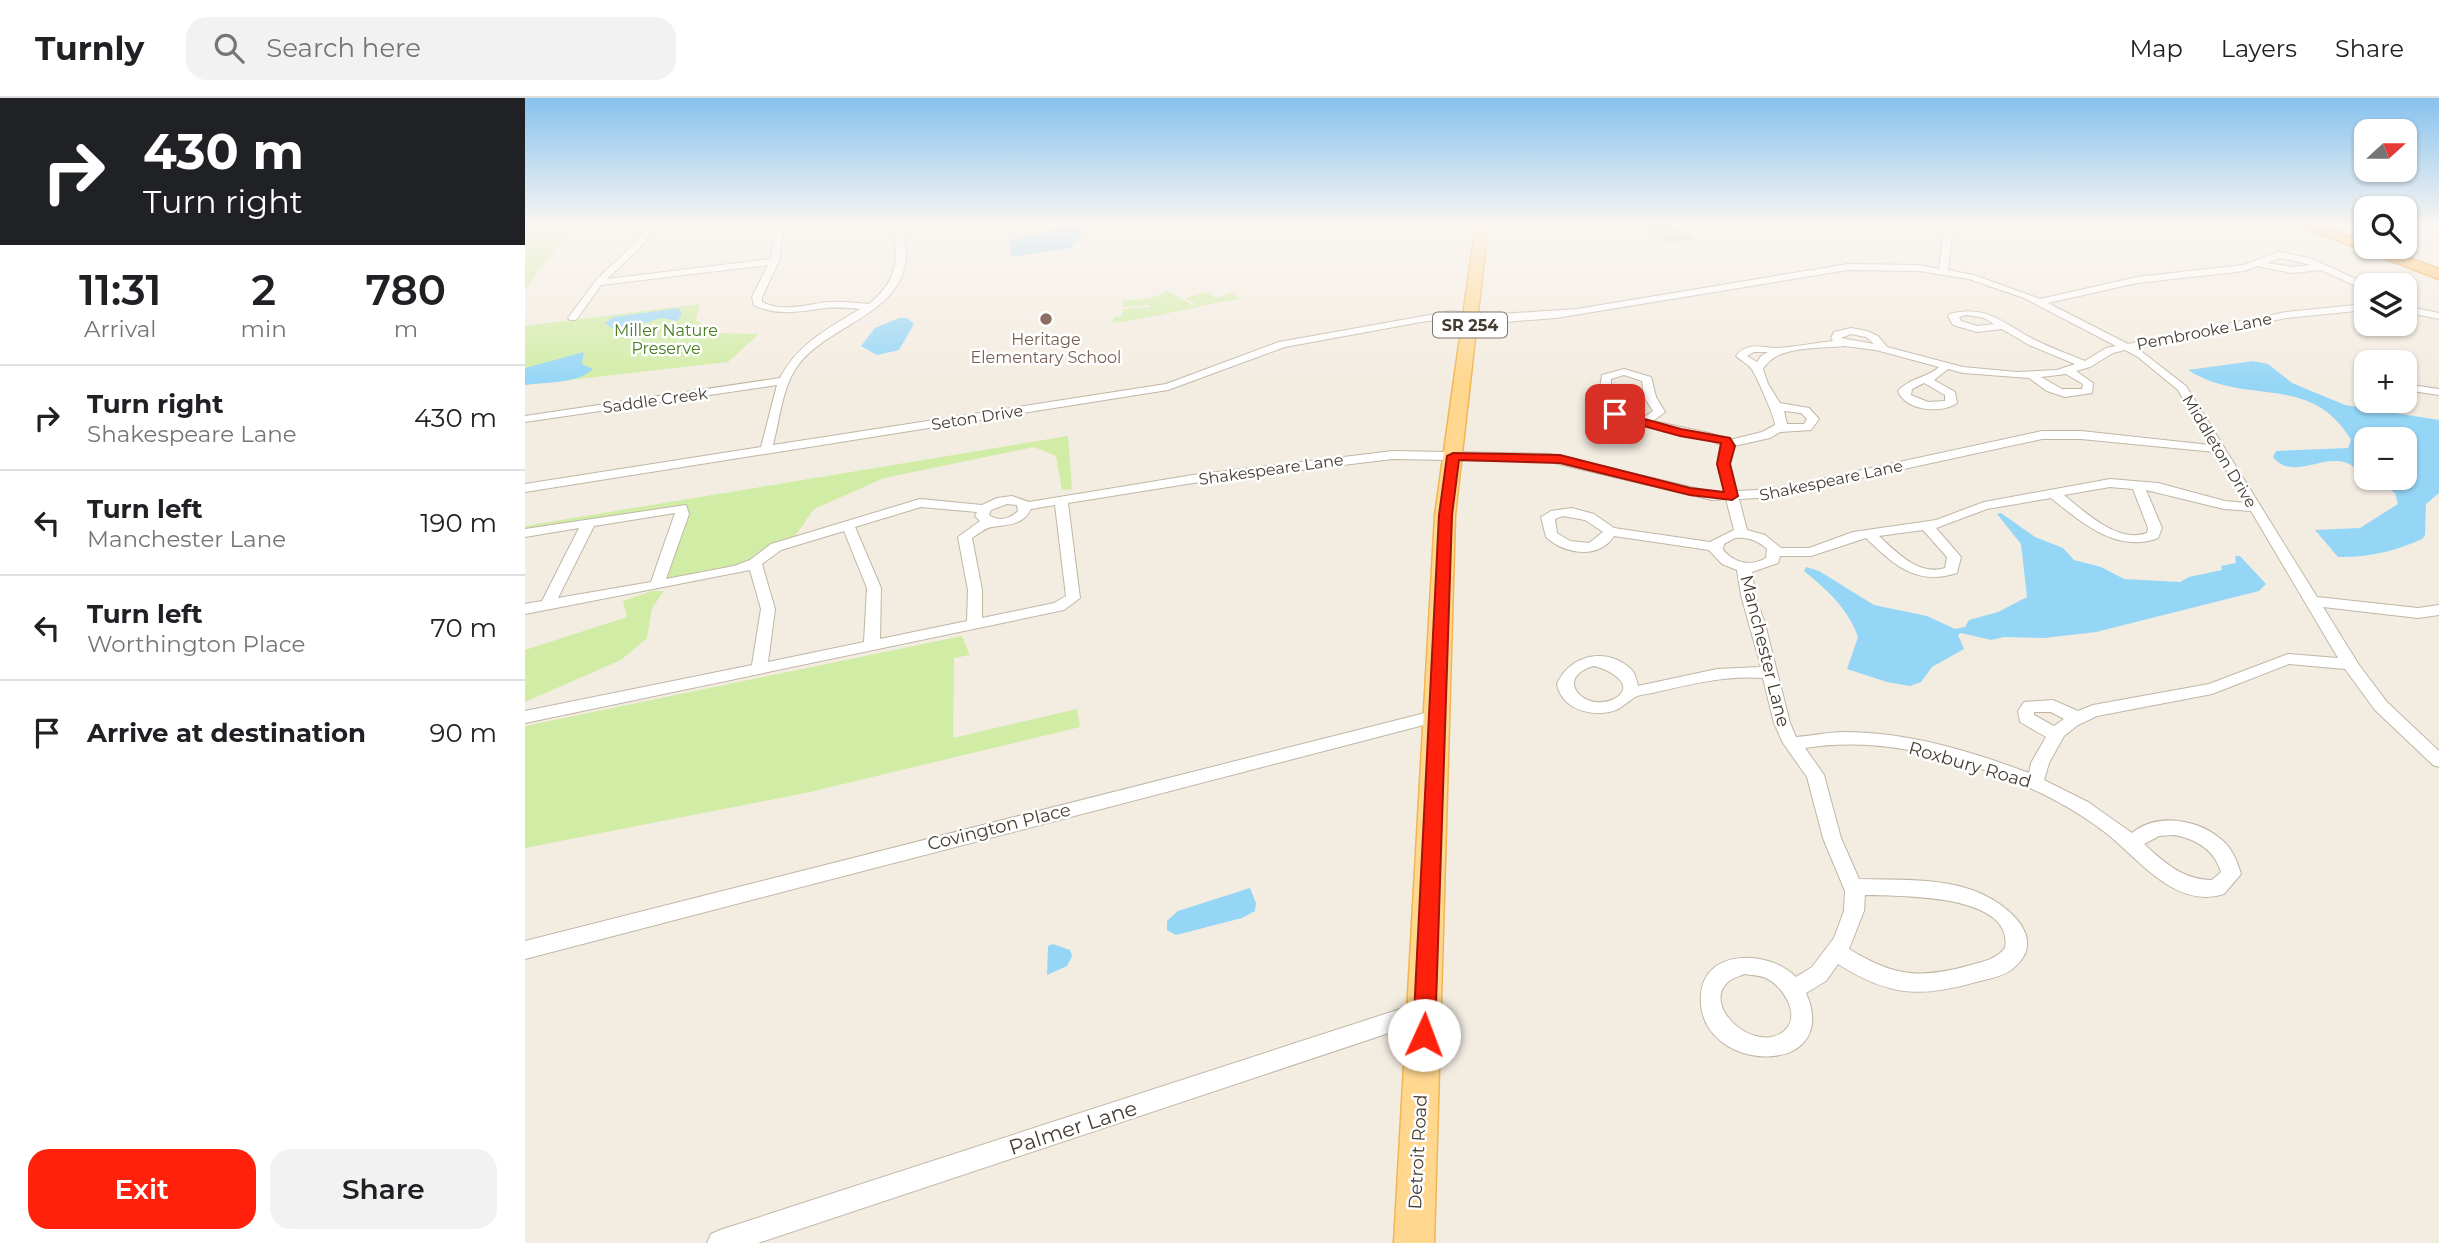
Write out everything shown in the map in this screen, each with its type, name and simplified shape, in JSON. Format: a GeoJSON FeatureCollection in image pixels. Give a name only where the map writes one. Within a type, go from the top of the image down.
{"type":"FeatureCollection","features":[{"type":"Feature","properties":{"kind":"main road","name":"Detroit Road"},"geometry":{"type":"LineString","coordinates":[[1414,1243],[1445,515],[1453,456],[1463,316],[1471,277]]}},
{"type":"Feature","properties":{"kind":"street"},"geometry":{"type":"LineString","coordinates":[[572,317],[605,277]]}},
{"type":"Feature","properties":{"kind":"street"},"geometry":{"type":"LineString","coordinates":[[599,283],[644,277]]}},
{"type":"Feature","properties":{"kind":"street"},"geometry":{"type":"LineString","coordinates":[[767,277],[757,297],[761,306],[786,310],[832,305],[870,307]]}},
{"type":"Feature","properties":{"kind":"street"},"geometry":{"type":"LineString","coordinates":[[766,450],[785,381],[801,354],[870,307],[891,290],[899,277]]}},
{"type":"Feature","properties":{"kind":"street","name":"Middleton Drive"},"geometry":{"type":"LineString","coordinates":[[1463,316],[1489,317],[1573,310],[1781,277]]}},
{"type":"Feature","properties":{"kind":"street","name":"Middleton Drive"},"geometry":{"type":"LineString","coordinates":[[1970,277],[1993,283],[2040,302],[2126,346],[2176,381],[2350,664],[2381,706],[2439,761]]}},
{"type":"Feature","properties":{"kind":"street"},"geometry":{"type":"LineString","coordinates":[[2040,302],[2156,277]]}},
{"type":"Feature","properties":{"kind":"street","name":"Pembrooke Lane"},"geometry":{"type":"LineString","coordinates":[[1759,368],[1743,360],[1741,356],[1744,352],[1757,348],[1778,351],[1808,344],[1839,343],[1883,348],[1945,366],[1993,374],[2032,375],[2069,371],[2086,365],[2107,351],[2126,346],[2217,331],[2286,315],[2354,308]]}},
{"type":"Feature","properties":{"kind":"street"},"geometry":{"type":"LineString","coordinates":[[2417,311],[2439,316]]}},
{"type":"Feature","properties":{"kind":"street","name":"Seton Drive"},"geometry":{"type":"LineString","coordinates":[[525,488],[1168,387],[1283,344],[1434,315],[1463,316]]}},
{"type":"Feature","properties":{"kind":"street"},"geometry":{"type":"LineString","coordinates":[[2003,326],[2086,365]]}},
{"type":"Feature","properties":{"kind":"street"},"geometry":{"type":"LineString","coordinates":[[1645,421],[1659,412],[1650,397],[1647,379],[1624,372],[1605,377],[1605,394],[1615,414],[1627,419],[1718,438],[1728,444],[1766,435],[1778,428],[1782,422],[1761,381],[1759,368],[1765,358],[1778,351]]}},
{"type":"Feature","properties":{"kind":"street"},"geometry":{"type":"LineString","coordinates":[[1926,380],[1941,373],[1945,366]]}},
{"type":"Feature","properties":{"kind":"street"},"geometry":{"type":"LineString","coordinates":[[2032,375],[2057,391],[2071,394],[2088,391],[2088,383],[2069,371]]}},
{"type":"Feature","properties":{"kind":"street","name":"Saddle Creek"},"geometry":{"type":"LineString","coordinates":[[525,419],[785,381]]}},
{"type":"Feature","properties":{"kind":"street"},"geometry":{"type":"LineString","coordinates":[[2417,389],[2439,392]]}},
{"type":"Feature","properties":{"kind":"street"},"geometry":{"type":"LineString","coordinates":[[1775,406],[1805,410],[1813,419],[1812,424],[1804,428],[1778,428]]}},
{"type":"Feature","properties":{"kind":"street","name":"Shakespeare Lane"},"geometry":{"type":"LineString","coordinates":[[1026,506],[1343,459],[1393,455],[1560,459],[1690,491],[1732,496],[1775,493],[2042,435],[2081,435],[2219,449]]}},
{"type":"Feature","properties":{"kind":"street"},"geometry":{"type":"LineString","coordinates":[[1728,444],[1724,464],[1741,533]]}},
{"type":"Feature","properties":{"kind":"street"},"geometry":{"type":"LineString","coordinates":[[1775,552],[1811,552],[1868,533],[1927,526],[1974,508],[2100,484],[2137,484],[2165,488],[2224,505],[2255,508]]}},
{"type":"Feature","properties":{"kind":"street"},"geometry":{"type":"LineString","coordinates":[[2053,495],[2113,535],[2147,539],[2153,535],[2155,528],[2137,484]]}},
{"type":"Feature","properties":{"kind":"street"},"geometry":{"type":"LineString","coordinates":[[525,717],[1059,607],[1073,598],[1062,499]]}},
{"type":"Feature","properties":{"kind":"street","name":"Shakespeare Lane"},"geometry":{"type":"LineString","coordinates":[[986,515],[1008,500],[1019,500],[1026,506]]}},
{"type":"Feature","properties":{"kind":"street"},"geometry":{"type":"LineString","coordinates":[[525,609],[738,570],[754,563],[776,547],[920,503],[986,515]]}},
{"type":"Feature","properties":{"kind":"street","name":"Shakespeare Lane"},"geometry":{"type":"LineString","coordinates":[[986,515],[1015,519],[1023,514],[1026,506]]}},
{"type":"Feature","properties":{"kind":"street"},"geometry":{"type":"LineString","coordinates":[[525,533],[681,508],[683,514],[657,585]]}},
{"type":"Feature","properties":{"kind":"street"},"geometry":{"type":"LineString","coordinates":[[974,624],[975,590],[965,537],[986,515]]}},
{"type":"Feature","properties":{"kind":"street"},"geometry":{"type":"LineString","coordinates":[[547,605],[589,522]]}},
{"type":"Feature","properties":{"kind":"street"},"geometry":{"type":"LineString","coordinates":[[848,525],[874,588],[872,645]]}},
{"type":"Feature","properties":{"kind":"street"},"geometry":{"type":"LineString","coordinates":[[1868,533],[1901,562],[1919,572],[1938,573],[1952,570],[1954,557],[1927,526]]}},
{"type":"Feature","properties":{"kind":"street"},"geometry":{"type":"LineString","coordinates":[[1610,531],[1716,547]]}},
{"type":"Feature","properties":{"kind":"street"},"geometry":{"type":"LineString","coordinates":[[1716,547],[1721,538],[1741,533],[1766,541],[1775,552]]}},
{"type":"Feature","properties":{"kind":"street"},"geometry":{"type":"LineString","coordinates":[[1716,547],[1723,559],[1744,567],[1764,565],[1773,560],[1775,552]]}},
{"type":"Feature","properties":{"kind":"street"},"geometry":{"type":"LineString","coordinates":[[754,563],[768,609],[759,669]]}},
{"type":"Feature","properties":{"kind":"street","name":"Manchester Lane"},"geometry":{"type":"LineString","coordinates":[[1744,567],[1748,595],[1782,723],[1815,775],[1832,838],[1853,887],[1854,911],[1836,952],[1819,974],[1793,989]]}},
{"type":"Feature","properties":{"kind":"street"},"geometry":{"type":"LineString","coordinates":[[2311,601],[2418,613],[2439,610]]}},
{"type":"Feature","properties":{"kind":"street"},"geometry":{"type":"LineString","coordinates":[[2035,782],[2041,763],[2056,735],[2077,718],[2119,705],[2211,689],[2288,659],[2350,664]]}},
{"type":"Feature","properties":{"kind":"street"},"geometry":{"type":"LineString","coordinates":[[1630,693],[1735,670],[1770,673]]}},
{"type":"Feature","properties":{"kind":"street"},"geometry":{"type":"LineString","coordinates":[[2056,735],[2027,718],[2026,711],[2030,706],[2053,706],[2077,718]]}},
{"type":"Feature","properties":{"kind":"street","name":"Covington Place"},"geometry":{"type":"LineString","coordinates":[[525,950],[1437,716]]}},
{"type":"Feature","properties":{"kind":"street","name":"Roxbury Road"},"geometry":{"type":"LineString","coordinates":[[1793,744],[1839,738],[1939,753],[2035,782],[2089,811],[2132,844],[2166,876],[2189,886],[2217,888],[2231,874],[2224,853],[2188,831],[2156,827],[2138,836],[2132,844]]}},
{"type":"Feature","properties":{"kind":"street"},"geometry":{"type":"LineString","coordinates":[[1836,952],[1886,981],[1919,985],[2002,965],[2012,957],[2016,948],[2016,936],[2010,923],[1992,906],[1978,899],[1959,893],[1853,887]]}},
{"type":"Feature","properties":{"kind":"street"},"geometry":{"type":"LineString","coordinates":[[1742,965],[1771,970],[1793,989],[1803,1014],[1800,1026],[1794,1037],[1770,1048],[1741,1042],[1718,1023],[1711,1010],[1712,985],[1730,968],[1742,965]]}},
{"type":"Feature","properties":{"kind":"street","name":"Palmer Lane"},"geometry":{"type":"LineString","coordinates":[[720,1243],[1425,1011]]}},
{"type":"Feature","properties":{"kind":"green space"},"geometry":{"type":"Polygon","coordinates":[[[525,277],[534,277],[525,289],[525,277]]]}},
{"type":"Feature","properties":{"kind":"green space"},"geometry":{"type":"Polygon","coordinates":[[[1168,291],[1192,305],[1195,304],[1186,298],[1207,292],[1216,298],[1231,293],[1241,299],[1112,323],[1114,317],[1122,316],[1123,309],[1148,307],[1149,313],[1149,301],[1148,305],[1123,307],[1123,300],[1149,299],[1168,291]]]}},
{"type":"Feature","properties":{"kind":"green space","name":"Miller Nature Preserve"},"geometry":{"type":"Polygon","coordinates":[[[700,304],[696,320],[715,333],[759,334],[728,362],[525,385],[525,326],[700,304]]]}},
{"type":"Feature","properties":{"kind":"green space"},"geometry":{"type":"Polygon","coordinates":[[[1068,436],[1072,489],[1062,490],[1056,456],[1034,447],[884,478],[814,509],[795,536],[744,565],[663,582],[685,507],[671,506],[525,531],[525,526],[1068,436]]]}},
{"type":"Feature","properties":{"kind":"green space"},"geometry":{"type":"Polygon","coordinates":[[[652,591],[664,591],[652,608],[647,638],[621,660],[525,702],[525,650],[627,617],[623,601],[652,591]]]}},
{"type":"Feature","properties":{"kind":"green space"},"geometry":{"type":"Polygon","coordinates":[[[962,636],[970,655],[954,658],[953,738],[1077,709],[1080,727],[810,792],[525,848],[525,726],[962,636]]]}},
{"type":"Feature","properties":{"kind":"water"},"geometry":{"type":"Polygon","coordinates":[[[679,308],[682,315],[677,321],[661,318],[617,332],[605,323],[613,317],[679,308]]]}},
{"type":"Feature","properties":{"kind":"water"},"geometry":{"type":"Polygon","coordinates":[[[899,318],[907,318],[914,324],[899,350],[877,355],[861,346],[875,328],[899,318]]]}},
{"type":"Feature","properties":{"kind":"water"},"geometry":{"type":"Polygon","coordinates":[[[584,352],[582,364],[593,369],[587,374],[561,382],[525,385],[525,368],[584,352]]]}},
{"type":"Feature","properties":{"kind":"water"},"geometry":{"type":"Polygon","coordinates":[[[2253,361],[2268,364],[2292,383],[2354,406],[2354,413],[2395,413],[2439,420],[2439,493],[2426,504],[2425,535],[2422,539],[2381,553],[2338,557],[2315,530],[2360,528],[2398,504],[2395,493],[2391,490],[2417,490],[2417,427],[2354,427],[2354,467],[2341,461],[2287,466],[2273,457],[2276,451],[2348,448],[2351,440],[2335,419],[2317,406],[2276,393],[2210,381],[2188,370],[2253,361]]]}},
{"type":"Feature","properties":{"kind":"water"},"geometry":{"type":"Polygon","coordinates":[[[2001,513],[2035,537],[2063,548],[2074,560],[2101,567],[2124,579],[2180,582],[2189,577],[2222,570],[2221,566],[2236,563],[2235,556],[2240,556],[2266,584],[2259,591],[2096,632],[1991,640],[1961,633],[1958,635],[1964,649],[1932,667],[1921,682],[1910,686],[1887,682],[1847,669],[1858,637],[1854,627],[1843,608],[1804,571],[1806,567],[1819,571],[1874,605],[1927,616],[1955,629],[1965,627],[1969,620],[1998,612],[2027,597],[2021,544],[1997,514],[2001,513]]]}},
{"type":"Feature","properties":{"kind":"water"},"geometry":{"type":"Polygon","coordinates":[[[1250,888],[1256,903],[1255,911],[1242,918],[1176,935],[1167,930],[1167,921],[1178,911],[1250,888]]]}},
{"type":"Feature","properties":{"kind":"water"},"geometry":{"type":"Polygon","coordinates":[[[1053,944],[1070,950],[1072,956],[1067,966],[1047,975],[1048,946],[1053,944]]]}},
{"type":"Feature","properties":{"kind":"place","name":"Heritage Elementary School"},"geometry":{"type":"Point","coordinates":[1046,319]}},
{"type":"Feature","properties":{"kind":"route"},"geometry":{"type":"LineString","coordinates":[[1424,1035],[1445,515],[1453,456],[1560,459],[1690,491],[1732,496],[1724,464],[1724,455],[1729,446],[1725,440],[1680,432],[1645,421],[1621,418],[1615,414]]}}]}
